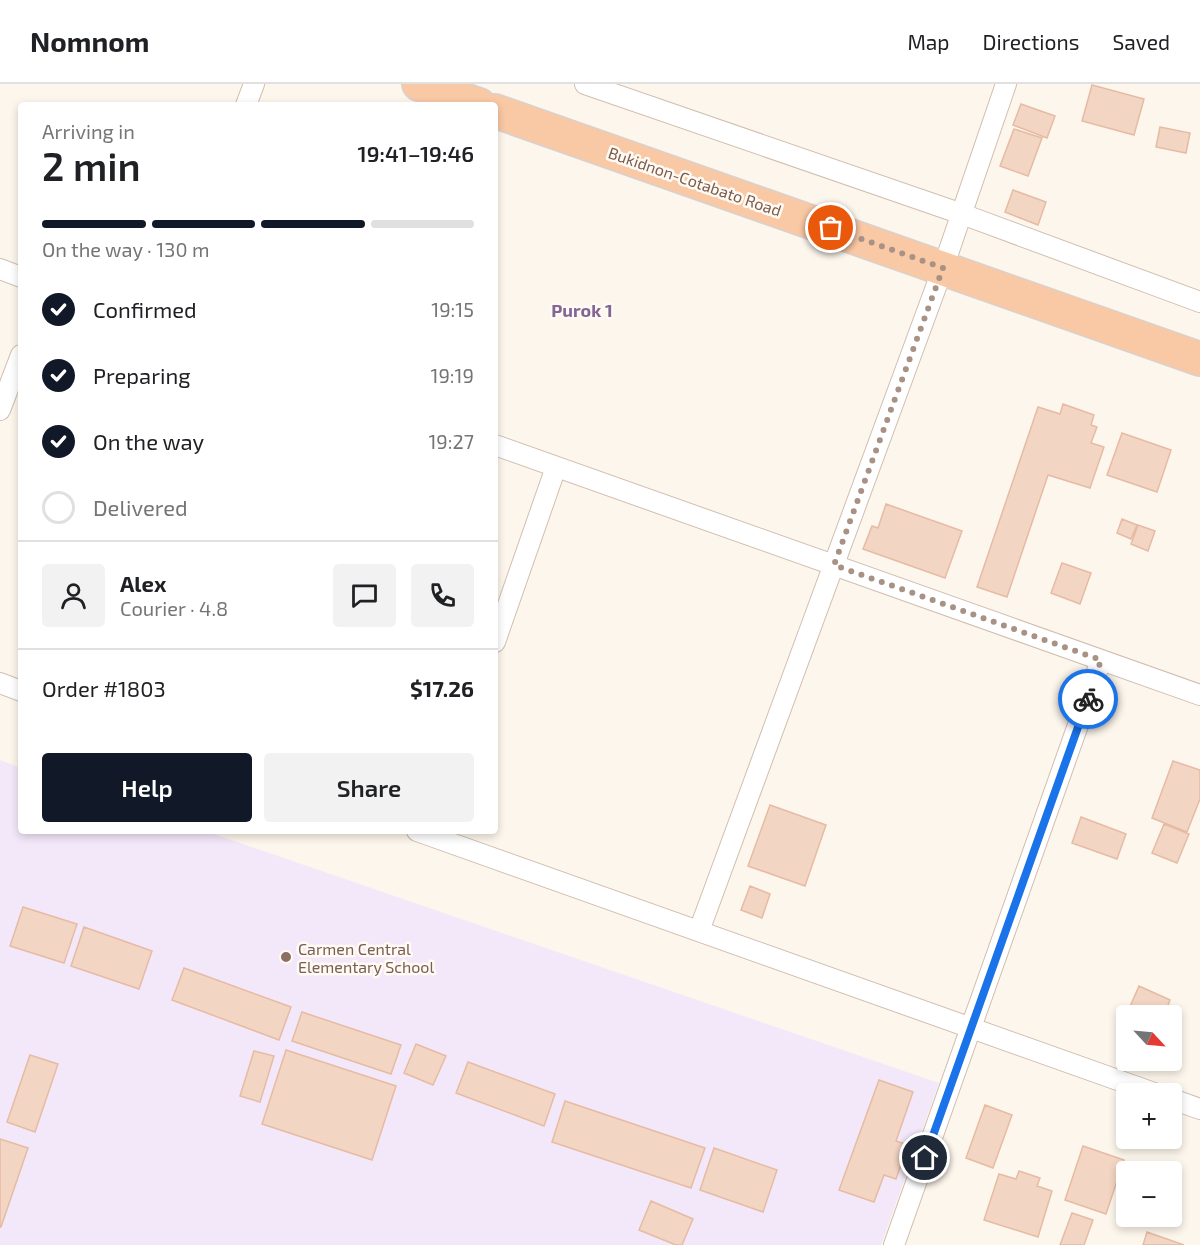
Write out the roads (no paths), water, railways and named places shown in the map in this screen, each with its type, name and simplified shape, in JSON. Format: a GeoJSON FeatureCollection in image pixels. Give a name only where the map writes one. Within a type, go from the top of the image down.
{"type":"FeatureCollection","features":[{"type":"Feature","properties":{"kind":"highway"},"geometry":{"type":"LineString","coordinates":[[419,84],[470,102]]}},
{"type":"Feature","properties":{"kind":"highway","name":"Bukidnon-Cotabato Road"},"geometry":{"type":"LineString","coordinates":[[498,112],[1200,359]]}},
{"type":"Feature","properties":{"kind":"street"},"geometry":{"type":"LineString","coordinates":[[247,102],[254,84]]}},
{"type":"Feature","properties":{"kind":"street"},"geometry":{"type":"LineString","coordinates":[[585,84],[962,214],[1200,302]]}},
{"type":"Feature","properties":{"kind":"street"},"geometry":{"type":"LineString","coordinates":[[699,931],[943,268],[1006,84]]}},
{"type":"Feature","properties":{"kind":"street"},"geometry":{"type":"LineString","coordinates":[[0,269],[18,276]]}},
{"type":"Feature","properties":{"kind":"street"},"geometry":{"type":"LineString","coordinates":[[0,410],[18,363]]}},
{"type":"Feature","properties":{"kind":"street"},"geometry":{"type":"LineString","coordinates":[[498,446],[1200,695]]}},
{"type":"Feature","properties":{"kind":"street"},"geometry":{"type":"LineString","coordinates":[[498,633],[556,467]]}},
{"type":"Feature","properties":{"kind":"street"},"geometry":{"type":"LineString","coordinates":[[894,1245],[1101,660]]}},
{"type":"Feature","properties":{"kind":"street"},"geometry":{"type":"LineString","coordinates":[[0,683],[18,690]]}},
{"type":"Feature","properties":{"kind":"street"},"geometry":{"type":"LineString","coordinates":[[431,834],[1126,1083]]}},
{"type":"Feature","properties":{"kind":"street"},"geometry":{"type":"LineString","coordinates":[[1182,1103],[1200,1109]]}},
{"type":"Feature","properties":{"kind":"place","name":"Carmen Central Elementary School"},"geometry":{"type":"Point","coordinates":[286,957]}},
{"type":"Feature","properties":{"kind":"district","name":"Purok 1"},"geometry":{"type":"Point","coordinates":[582,310]}}]}
